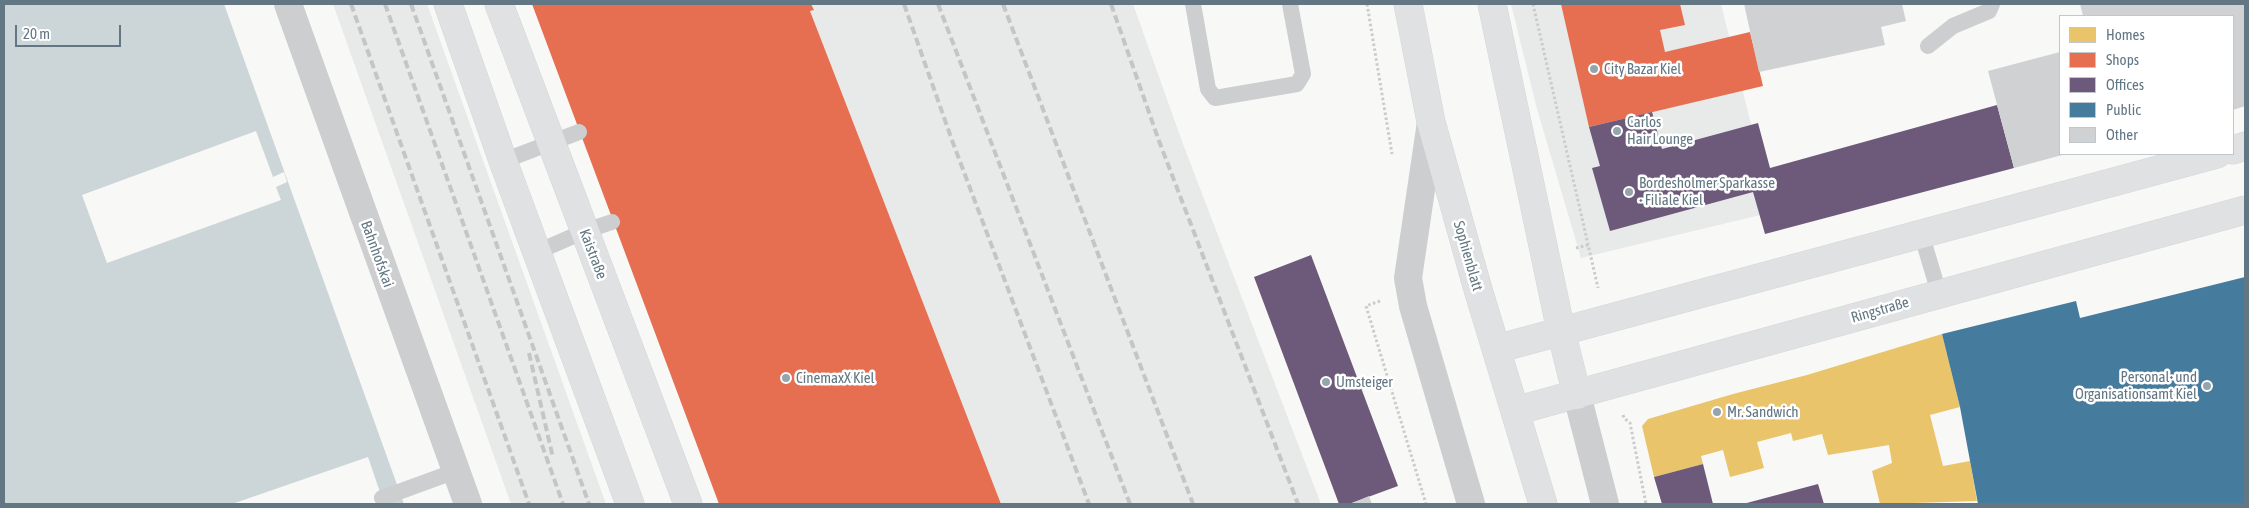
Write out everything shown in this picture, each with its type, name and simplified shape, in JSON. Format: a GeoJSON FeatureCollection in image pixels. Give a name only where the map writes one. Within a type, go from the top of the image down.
{"type":"FeatureCollection","features":[{"type":"Feature","properties":{"kind":"main road"},"geometry":{"type":"LineString","coordinates":[[448,4],[503,161],[630,504]]}},
{"type":"Feature","properties":{"kind":"main road","name":"Kaistraße"},"geometry":{"type":"LineString","coordinates":[[499,4],[688,504]]}},
{"type":"Feature","properties":{"kind":"main road","name":"Sophienblatt"},"geometry":{"type":"LineString","coordinates":[[1408,4],[1431,122],[1543,504]]}},
{"type":"Feature","properties":{"kind":"main road"},"geometry":{"type":"LineString","coordinates":[[1492,4],[1561,331],[1577,395]]}},
{"type":"Feature","properties":{"kind":"main road"},"geometry":{"type":"LineString","coordinates":[[1496,349],[2213,155]]}},
{"type":"Feature","properties":{"kind":"main road","name":"Ringstraße"},"geometry":{"type":"LineString","coordinates":[[1515,411],[2245,210]]}},
{"type":"Feature","properties":{"kind":"street","name":"Bahnhofskai"},"geometry":{"type":"LineString","coordinates":[[288,4],[468,504]]}},
{"type":"Feature","properties":{"kind":"street"},"geometry":{"type":"LineString","coordinates":[[1431,122],[1402,290],[1471,504]]}},
{"type":"Feature","properties":{"kind":"street"},"geometry":{"type":"LineString","coordinates":[[1577,395],[1605,504]]}},
{"type":"Feature","properties":{"kind":"lane"},"geometry":{"type":"LineString","coordinates":[[1192,4],[1208,89],[1215,98],[1297,84],[1303,74],[1290,4]]}},
{"type":"Feature","properties":{"kind":"lane"},"geometry":{"type":"LineString","coordinates":[[1928,46],[1954,26],[1989,11],[1992,4]]}},
{"type":"Feature","properties":{"kind":"lane"},"geometry":{"type":"LineString","coordinates":[[503,161],[579,132]]}},
{"type":"Feature","properties":{"kind":"lane"},"geometry":{"type":"LineString","coordinates":[[537,252],[585,231],[612,222]]}},
{"type":"Feature","properties":{"kind":"lane"},"geometry":{"type":"LineString","coordinates":[[1921,233],[1939,294]]}},
{"type":"Feature","properties":{"kind":"lane"},"geometry":{"type":"LineString","coordinates":[[382,498],[456,471]]}},
{"type":"Feature","properties":{"kind":"path"},"geometry":{"type":"LineString","coordinates":[[1367,4],[1392,156]]}},
{"type":"Feature","properties":{"kind":"path"},"geometry":{"type":"LineString","coordinates":[[1533,4],[1598,287]]}},
{"type":"Feature","properties":{"kind":"path"},"geometry":{"type":"LineString","coordinates":[[1402,290],[1366,306],[1426,504]]}},
{"type":"Feature","properties":{"kind":"path"},"geometry":{"type":"LineString","coordinates":[[1624,418],[1630,423],[1646,504]]}},
{"type":"Feature","properties":{"kind":"shaded area"},"geometry":{"type":"Polygon","coordinates":[[[4,4],[224,4],[404,504],[4,504],[4,4]]]}},
{"type":"Feature","properties":{"kind":"shaded area"},"geometry":{"type":"Polygon","coordinates":[[[333,4],[427,4],[606,504],[511,504],[333,4]]]}},
{"type":"Feature","properties":{"kind":"shaded area"},"geometry":{"type":"Polygon","coordinates":[[[811,4],[1133,4],[1183,144],[1321,504],[1001,504],[810,11],[813,10],[811,4]]]}},
{"type":"Feature","properties":{"kind":"shaded area"},"geometry":{"type":"Polygon","coordinates":[[[1511,4],[1721,4],[1773,212],[1581,258],[1537,109],[1511,4]]]}},
{"type":"Feature","properties":{"kind":"pier"},"geometry":{"type":"Polygon","coordinates":[[[256,131],[273,177],[284,172],[287,182],[276,187],[281,200],[107,263],[82,195],[256,131]]]}},
{"type":"Feature","properties":{"kind":"pier"},"geometry":{"type":"Polygon","coordinates":[[[368,457],[384,504],[232,504],[368,457]]]}},
{"type":"Feature","properties":{"kind":"building: Homes"},"geometry":{"type":"Polygon","coordinates":[[[1942,334],[1960,407],[1930,415],[1943,466],[1970,461],[1977,501],[1880,504],[1872,471],[1892,463],[1889,445],[1828,455],[1822,434],[1793,441],[1791,433],[1757,442],[1764,468],[1730,477],[1723,450],[1701,456],[1703,464],[1654,477],[1642,426],[1648,419],[1807,375],[1942,334]]]}},
{"type":"Feature","properties":{"kind":"building: Shops"},"geometry":{"type":"Polygon","coordinates":[[[532,4],[811,4],[814,10],[810,11],[1001,504],[719,504],[532,4]]]}},
{"type":"Feature","properties":{"kind":"building: Shops"},"geometry":{"type":"Polygon","coordinates":[[[1561,4],[1680,4],[1685,25],[1660,30],[1665,52],[1750,32],[1763,86],[1589,127],[1561,4]]]}},
{"type":"Feature","properties":{"kind":"building: Offices"},"geometry":{"type":"Polygon","coordinates":[[[1997,105],[2014,168],[1765,234],[1753,192],[1610,231],[1592,168],[1600,166],[1589,127],[1652,112],[1662,149],[1758,123],[1770,168],[1997,105]]]}},
{"type":"Feature","properties":{"kind":"building: Offices","name":"Umsteiger"},"geometry":{"type":"Polygon","coordinates":[[[1311,255],[1398,486],[1349,504],[1339,504],[1254,277],[1311,255]]]}},
{"type":"Feature","properties":{"kind":"building: Offices"},"geometry":{"type":"Polygon","coordinates":[[[1703,464],[1713,504],[1662,504],[1654,477],[1703,464]]]}},
{"type":"Feature","properties":{"kind":"building: Offices"},"geometry":{"type":"Polygon","coordinates":[[[1818,484],[1824,504],[1743,504],[1818,484]]]}},
{"type":"Feature","properties":{"kind":"building: Public"},"geometry":{"type":"Polygon","coordinates":[[[2245,277],[2245,504],[1978,504],[1960,407],[1942,334],[2076,301],[2080,318],[2245,277]]]}},
{"type":"Feature","properties":{"kind":"building: Other"},"geometry":{"type":"Polygon","coordinates":[[[1744,4],[1902,4],[1906,21],[1881,27],[1885,45],[1759,72],[1744,4]]]}},
{"type":"Feature","properties":{"kind":"building: Other"},"geometry":{"type":"Polygon","coordinates":[[[2080,4],[2245,4],[2245,106],[2234,110],[2234,15],[2083,15],[2080,4]]]}},
{"type":"Feature","properties":{"kind":"building: Other"},"geometry":{"type":"Polygon","coordinates":[[[2059,52],[2059,155],[2062,155],[2014,168],[1988,71],[2059,52]]]}},
{"type":"Feature","properties":{"kind":"building: Other"},"geometry":{"type":"Polygon","coordinates":[[[1369,496],[1372,504],[1350,504],[1369,496]]]}},
{"type":"Feature","properties":{"kind":"railway"},"geometry":{"type":"LineString","coordinates":[[351,4],[529,504]]}},
{"type":"Feature","properties":{"kind":"railway"},"geometry":{"type":"LineString","coordinates":[[385,4],[563,504]]}},
{"type":"Feature","properties":{"kind":"railway"},"geometry":{"type":"LineString","coordinates":[[411,4],[589,504]]}},
{"type":"Feature","properties":{"kind":"railway"},"geometry":{"type":"LineString","coordinates":[[904,4],[953,143],[1089,504]]}},
{"type":"Feature","properties":{"kind":"railway"},"geometry":{"type":"LineString","coordinates":[[938,4],[1130,504]]}},
{"type":"Feature","properties":{"kind":"railway"},"geometry":{"type":"LineString","coordinates":[[1003,4],[1193,504]]}},
{"type":"Feature","properties":{"kind":"railway"},"geometry":{"type":"LineString","coordinates":[[1111,4],[1159,141],[1298,504]]}},
{"type":"Feature","properties":{"kind":"railway"},"geometry":{"type":"LineString","coordinates":[[529,353],[553,458]]}},
{"type":"Feature","properties":{"kind":"place","name":"City Bazar Kiel"},"geometry":{"type":"Point","coordinates":[1594,69]}},
{"type":"Feature","properties":{"kind":"place","name":"Carlos Hair Lounge"},"geometry":{"type":"Point","coordinates":[1617,131]}},
{"type":"Feature","properties":{"kind":"place","name":"Bordesholmer Sparkasse - Filiale Kiel"},"geometry":{"type":"Point","coordinates":[1629,192]}},
{"type":"Feature","properties":{"kind":"place","name":"CinemaxX Kiel"},"geometry":{"type":"Point","coordinates":[786,378]}},
{"type":"Feature","properties":{"kind":"place","name":"Umsteiger"},"geometry":{"type":"Point","coordinates":[1326,382]}},
{"type":"Feature","properties":{"kind":"place","name":"Personal- und Organisationsamt Kiel"},"geometry":{"type":"Point","coordinates":[2207,386]}},
{"type":"Feature","properties":{"kind":"place","name":"Mr. Sandwich"},"geometry":{"type":"Point","coordinates":[1717,412]}}]}
